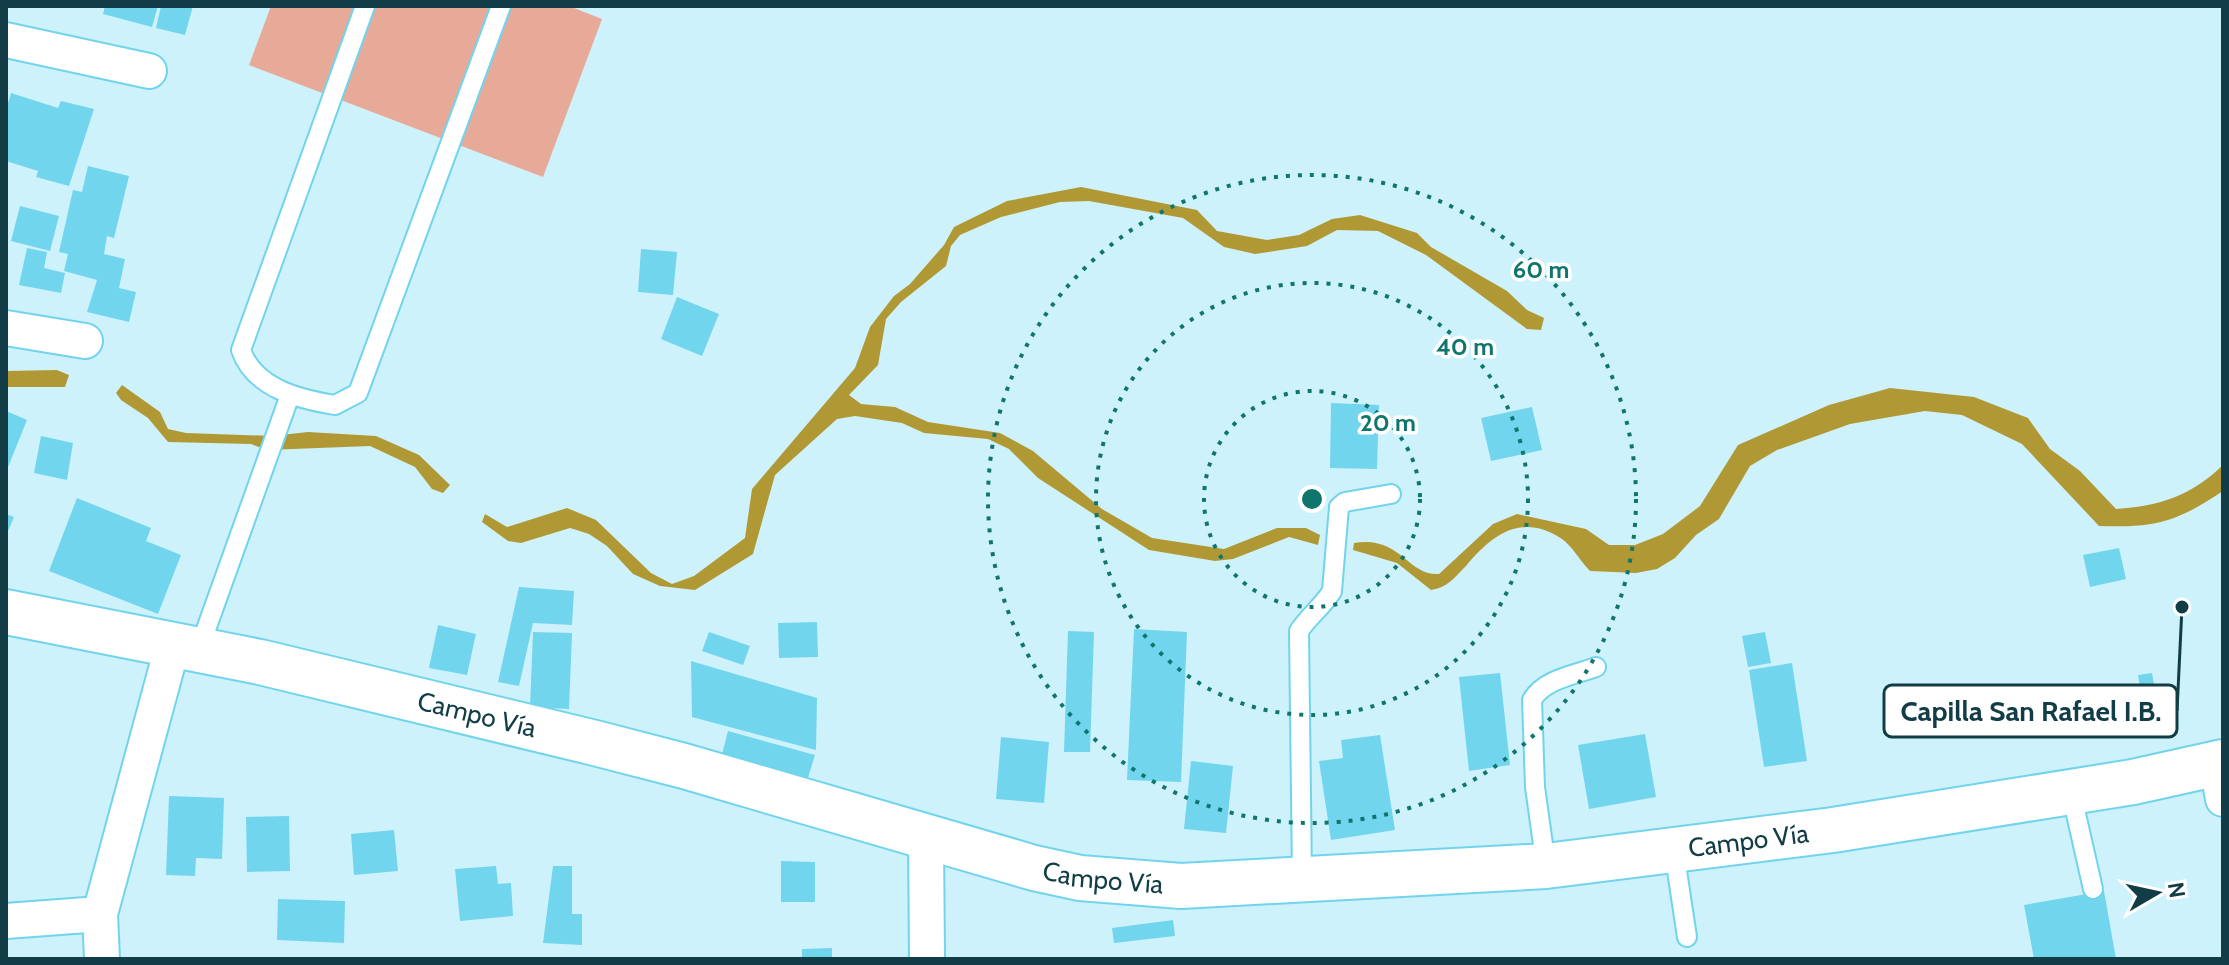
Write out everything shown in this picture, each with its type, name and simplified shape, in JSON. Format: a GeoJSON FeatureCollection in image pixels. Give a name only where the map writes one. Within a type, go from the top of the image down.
{"type":"FeatureCollection","features":[{"type":"Feature","properties":{"kind":"street"},"geometry":{"type":"LineString","coordinates":[[6,40],[149,71]]}},
{"type":"Feature","properties":{"kind":"street"},"geometry":{"type":"LineString","coordinates":[[6,328],[85,341]]}},
{"type":"Feature","properties":{"kind":"street","name":"Campo Vía"},"geometry":{"type":"LineString","coordinates":[[6,612],[186,646],[684,766],[1034,868],[1126,883],[1181,886],[1546,866],[1674,851],[2071,792],[2221,775]]}},
{"type":"Feature","properties":{"kind":"street"},"geometry":{"type":"LineString","coordinates":[[102,959],[100,914],[186,646]]}},
{"type":"Feature","properties":{"kind":"street"},"geometry":{"type":"LineString","coordinates":[[926,837],[927,959]]}},
{"type":"Feature","properties":{"kind":"street"},"geometry":{"type":"LineString","coordinates":[[6,921],[100,914]]}},
{"type":"Feature","properties":{"kind":"lane"},"geometry":{"type":"LineString","coordinates":[[365,6],[241,350],[252,374],[290,395],[335,405],[358,393],[501,6]]}},
{"type":"Feature","properties":{"kind":"lane"},"geometry":{"type":"LineString","coordinates":[[186,646],[290,395]]}},
{"type":"Feature","properties":{"kind":"lane"},"geometry":{"type":"LineString","coordinates":[[1302,878],[1299,631],[1312,610],[1325,602],[1332,591],[1339,507],[1345,502],[1391,494]]}},
{"type":"Feature","properties":{"kind":"lane"},"geometry":{"type":"LineString","coordinates":[[1546,866],[1535,787],[1532,700],[1549,684],[1596,667]]}},
{"type":"Feature","properties":{"kind":"lane"},"geometry":{"type":"LineString","coordinates":[[2071,792],[2093,889]]}},
{"type":"Feature","properties":{"kind":"lane"},"geometry":{"type":"LineString","coordinates":[[1674,851],[1687,937]]}},
{"type":"Feature","properties":{"kind":"shaded area"},"geometry":{"type":"Polygon","coordinates":[[[271,6],[569,6],[602,19],[543,177],[249,65],[271,6]]]}},
{"type":"Feature","properties":{"kind":"shaded area"},"geometry":{"type":"Polygon","coordinates":[[[1081,187],[1197,210],[1217,231],[1267,240],[1299,235],[1332,219],[1360,215],[1417,233],[1431,247],[1507,291],[1527,310],[1544,318],[1541,330],[1527,329],[1426,255],[1378,231],[1337,230],[1307,246],[1255,254],[1224,247],[1183,218],[1089,201],[1060,202],[1001,217],[960,235],[951,246],[946,266],[901,302],[886,319],[878,365],[849,395],[861,404],[895,407],[928,422],[1000,433],[1033,451],[1102,509],[1152,538],[1224,549],[1277,528],[1306,528],[1320,535],[1318,545],[1289,537],[1233,559],[1215,561],[1149,550],[1038,478],[1009,449],[988,439],[924,433],[902,423],[855,416],[837,419],[775,475],[753,554],[695,590],[660,586],[633,574],[607,546],[589,534],[570,528],[521,543],[508,541],[482,522],[485,514],[507,527],[567,508],[596,520],[651,573],[672,584],[694,576],[745,538],[752,489],[855,368],[870,327],[894,296],[910,284],[944,245],[954,227],[1007,201],[1081,187]]]}},
{"type":"Feature","properties":{"kind":"shaded area"},"geometry":{"type":"Polygon","coordinates":[[[57,370],[69,375],[65,387],[6,387],[6,371],[57,370]]]}},
{"type":"Feature","properties":{"kind":"shaded area"},"geometry":{"type":"Polygon","coordinates":[[[122,385],[160,412],[168,429],[186,433],[272,436],[308,432],[376,436],[419,455],[450,485],[443,493],[432,489],[415,467],[370,446],[267,450],[251,444],[168,442],[148,418],[121,400],[116,393],[122,385]]]}},
{"type":"Feature","properties":{"kind":"shaded area"},"geometry":{"type":"Polygon","coordinates":[[[1890,388],[1974,397],[2028,418],[2050,449],[2080,471],[2116,509],[2174,498],[2199,485],[2223,465],[2223,491],[2192,510],[2165,521],[2136,526],[2099,526],[2022,444],[1962,415],[1925,411],[1850,424],[1777,450],[1750,466],[1719,519],[1696,535],[1675,558],[1657,569],[1636,573],[1590,571],[1562,539],[1533,527],[1520,528],[1497,537],[1450,581],[1431,590],[1397,563],[1353,550],[1354,543],[1383,545],[1419,569],[1439,574],[1493,524],[1517,514],[1586,529],[1609,545],[1635,545],[1663,534],[1700,506],[1738,445],[1829,405],[1890,388]]]}},
{"type":"Feature","properties":{"kind":"building"},"geometry":{"type":"Polygon","coordinates":[[[105,6],[158,6],[152,27],[103,14],[105,6]]]}},
{"type":"Feature","properties":{"kind":"building"},"geometry":{"type":"Polygon","coordinates":[[[161,6],[193,6],[185,35],[156,28],[161,6]]]}},
{"type":"Feature","properties":{"kind":"building"},"geometry":{"type":"Polygon","coordinates":[[[11,93],[58,108],[61,101],[94,109],[69,186],[36,177],[38,171],[6,161],[6,110],[11,93]]]}},
{"type":"Feature","properties":{"kind":"building"},"geometry":{"type":"Polygon","coordinates":[[[88,166],[129,176],[114,238],[107,236],[104,254],[125,259],[119,288],[136,292],[129,322],[87,312],[97,280],[64,271],[68,254],[59,252],[73,190],[82,192],[88,166]]]}},
{"type":"Feature","properties":{"kind":"building"},"geometry":{"type":"Polygon","coordinates":[[[20,206],[59,216],[50,251],[11,241],[20,206]]]}},
{"type":"Feature","properties":{"kind":"building"},"geometry":{"type":"Polygon","coordinates":[[[27,248],[47,252],[44,268],[65,273],[61,293],[19,285],[27,248]]]}},
{"type":"Feature","properties":{"kind":"building"},"geometry":{"type":"Polygon","coordinates":[[[641,249],[677,252],[673,295],[638,292],[641,249]]]}},
{"type":"Feature","properties":{"kind":"building"},"geometry":{"type":"Polygon","coordinates":[[[677,297],[719,314],[702,356],[661,339],[677,297]]]}},
{"type":"Feature","properties":{"kind":"building"},"geometry":{"type":"Polygon","coordinates":[[[1331,403],[1379,405],[1377,469],[1330,468],[1331,403]]]}},
{"type":"Feature","properties":{"kind":"building"},"geometry":{"type":"Polygon","coordinates":[[[1532,407],[1542,450],[1491,461],[1481,418],[1532,407]]]}},
{"type":"Feature","properties":{"kind":"building"},"geometry":{"type":"Polygon","coordinates":[[[6,411],[27,420],[6,472],[6,411]]]}},
{"type":"Feature","properties":{"kind":"building"},"geometry":{"type":"Polygon","coordinates":[[[41,436],[73,443],[67,480],[34,473],[41,436]]]}},
{"type":"Feature","properties":{"kind":"building"},"geometry":{"type":"Polygon","coordinates":[[[77,498],[151,528],[146,541],[181,555],[158,614],[49,571],[77,498]]]}},
{"type":"Feature","properties":{"kind":"building"},"geometry":{"type":"Polygon","coordinates":[[[6,514],[14,517],[6,536],[6,514]]]}},
{"type":"Feature","properties":{"kind":"building"},"geometry":{"type":"Polygon","coordinates":[[[2119,548],[2126,579],[2090,587],[2083,555],[2119,548]]]}},
{"type":"Feature","properties":{"kind":"building"},"geometry":{"type":"Polygon","coordinates":[[[519,587],[574,591],[572,625],[533,623],[519,686],[498,682],[519,587]]]}},
{"type":"Feature","properties":{"kind":"building"},"geometry":{"type":"Polygon","coordinates":[[[817,622],[818,657],[779,658],[778,623],[817,622]]]}},
{"type":"Feature","properties":{"kind":"building"},"geometry":{"type":"Polygon","coordinates":[[[438,625],[476,634],[467,675],[429,668],[438,625]]]}},
{"type":"Feature","properties":{"kind":"building"},"geometry":{"type":"Polygon","coordinates":[[[1134,629],[1187,632],[1181,782],[1127,780],[1134,629]]]}},
{"type":"Feature","properties":{"kind":"building"},"geometry":{"type":"Polygon","coordinates":[[[1068,631],[1094,632],[1090,752],[1064,752],[1068,631]]]}},
{"type":"Feature","properties":{"kind":"building"},"geometry":{"type":"Polygon","coordinates":[[[533,632],[572,633],[569,709],[530,707],[533,632]]]}},
{"type":"Feature","properties":{"kind":"building"},"geometry":{"type":"Polygon","coordinates":[[[709,632],[750,646],[743,665],[702,651],[709,632]]]}},
{"type":"Feature","properties":{"kind":"building"},"geometry":{"type":"Polygon","coordinates":[[[1765,632],[1771,663],[1748,667],[1742,636],[1765,632]]]}},
{"type":"Feature","properties":{"kind":"building"},"geometry":{"type":"Polygon","coordinates":[[[691,661],[817,698],[816,750],[692,717],[691,661]]]}},
{"type":"Feature","properties":{"kind":"building"},"geometry":{"type":"Polygon","coordinates":[[[1792,663],[1807,761],[1764,767],[1749,670],[1792,663]]]}},
{"type":"Feature","properties":{"kind":"building"},"geometry":{"type":"Polygon","coordinates":[[[1500,673],[1510,765],[1469,771],[1459,677],[1500,673]]]}},
{"type":"Feature","properties":{"kind":"building"},"geometry":{"type":"Polygon","coordinates":[[[2152,673],[2159,713],[2145,715],[2138,675],[2152,673]]]}},
{"type":"Feature","properties":{"kind":"building"},"geometry":{"type":"Polygon","coordinates":[[[728,731],[815,755],[807,781],[721,758],[728,731]]]}},
{"type":"Feature","properties":{"kind":"building"},"geometry":{"type":"Polygon","coordinates":[[[1645,734],[1656,797],[1589,809],[1578,745],[1645,734]]]}},
{"type":"Feature","properties":{"kind":"building"},"geometry":{"type":"Polygon","coordinates":[[[1380,735],[1395,830],[1331,840],[1319,761],[1343,758],[1341,740],[1380,735]]]}},
{"type":"Feature","properties":{"kind":"building"},"geometry":{"type":"Polygon","coordinates":[[[1001,737],[1049,742],[1044,803],[996,799],[1001,737]]]}},
{"type":"Feature","properties":{"kind":"building"},"geometry":{"type":"Polygon","coordinates":[[[1191,761],[1233,766],[1226,833],[1184,829],[1191,761]]]}},
{"type":"Feature","properties":{"kind":"building"},"geometry":{"type":"Polygon","coordinates":[[[169,796],[224,798],[222,859],[196,858],[195,876],[166,875],[169,796]]]}},
{"type":"Feature","properties":{"kind":"building"},"geometry":{"type":"Polygon","coordinates":[[[289,816],[290,871],[247,872],[246,817],[289,816]]]}},
{"type":"Feature","properties":{"kind":"building"},"geometry":{"type":"Polygon","coordinates":[[[394,830],[398,871],[354,875],[351,834],[394,830]]]}},
{"type":"Feature","properties":{"kind":"building"},"geometry":{"type":"Polygon","coordinates":[[[781,861],[815,862],[815,902],[781,902],[781,861]]]}},
{"type":"Feature","properties":{"kind":"building"},"geometry":{"type":"Polygon","coordinates":[[[496,866],[498,884],[511,883],[513,916],[460,921],[455,869],[496,866]]]}},
{"type":"Feature","properties":{"kind":"building"},"geometry":{"type":"Polygon","coordinates":[[[553,866],[572,866],[572,914],[582,914],[582,945],[543,943],[553,866]]]}},
{"type":"Feature","properties":{"kind":"building"},"geometry":{"type":"Polygon","coordinates":[[[2104,891],[2116,959],[2034,959],[2024,905],[2104,891]]]}},
{"type":"Feature","properties":{"kind":"building"},"geometry":{"type":"Polygon","coordinates":[[[278,899],[345,901],[344,943],[277,940],[278,899]]]}},
{"type":"Feature","properties":{"kind":"building"},"geometry":{"type":"Polygon","coordinates":[[[1173,920],[1175,936],[1114,943],[1112,928],[1173,920]]]}},
{"type":"Feature","properties":{"kind":"building"},"geometry":{"type":"Polygon","coordinates":[[[832,948],[832,959],[802,959],[802,949],[832,948]]]}},
{"type":"Feature","properties":{"kind":"place","name":"Capilla San Rafael I.B."},"geometry":{"type":"Point","coordinates":[2182,607]}}]}
